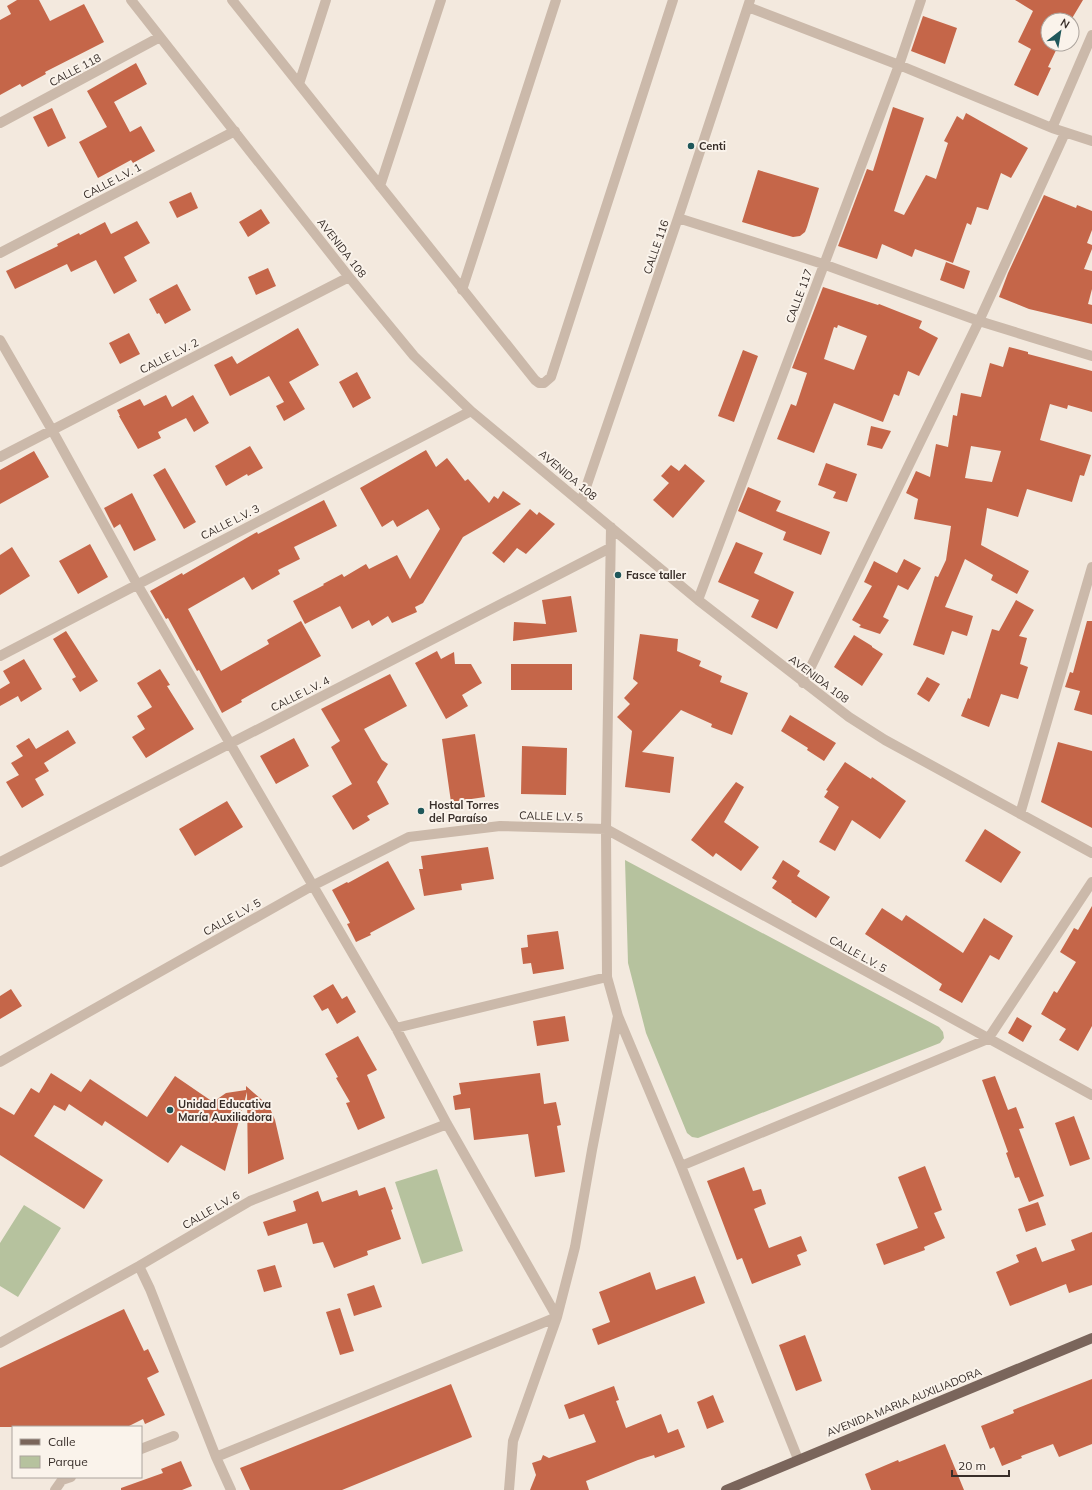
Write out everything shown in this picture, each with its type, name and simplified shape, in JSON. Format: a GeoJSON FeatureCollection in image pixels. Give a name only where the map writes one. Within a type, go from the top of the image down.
{"type":"FeatureCollection","features":[{"type":"Feature","properties":{"kind":"main road","name":"AVENIDA MARIA AUXILIADORA"},"geometry":{"type":"LineString","coordinates":[[726,1490],[1092,1338]]}},
{"type":"Feature","properties":{"kind":"street","name":"AVENIDA 108"},"geometry":{"type":"LineString","coordinates":[[131,0],[349,277],[414,356],[471,411],[698,600],[803,683],[849,717],[885,740],[1092,853]]}},
{"type":"Feature","properties":{"kind":"street"},"geometry":{"type":"LineString","coordinates":[[232,0],[534,380],[540,383],[544,383],[552,377],[672,0]]}},
{"type":"Feature","properties":{"kind":"street"},"geometry":{"type":"LineString","coordinates":[[299,84],[326,0]]}},
{"type":"Feature","properties":{"kind":"street"},"geometry":{"type":"LineString","coordinates":[[380,186],[441,0]]}},
{"type":"Feature","properties":{"kind":"street"},"geometry":{"type":"LineString","coordinates":[[462,290],[556,0]]}},
{"type":"Feature","properties":{"kind":"street","name":"CALLE 117"},"geometry":{"type":"LineString","coordinates":[[698,600],[921,0]]}},
{"type":"Feature","properties":{"kind":"street"},"geometry":{"type":"LineString","coordinates":[[749,3],[1052,128],[1092,141]]}},
{"type":"Feature","properties":{"kind":"street","name":"CALLE 116"},"geometry":{"type":"LineString","coordinates":[[581,502],[678,218],[749,3]]}},
{"type":"Feature","properties":{"kind":"street"},"geometry":{"type":"LineString","coordinates":[[1052,128],[1092,35]]}},
{"type":"Feature","properties":{"kind":"street","name":"CALLE 118"},"geometry":{"type":"LineString","coordinates":[[0,123],[160,37]]}},
{"type":"Feature","properties":{"kind":"street","name":"CALLE L.V. 1"},"geometry":{"type":"LineString","coordinates":[[0,254],[235,131]]}},
{"type":"Feature","properties":{"kind":"street"},"geometry":{"type":"LineString","coordinates":[[803,683],[979,321],[1065,133]]}},
{"type":"Feature","properties":{"kind":"street"},"geometry":{"type":"LineString","coordinates":[[678,218],[823,264],[979,321],[1092,356]]}},
{"type":"Feature","properties":{"kind":"street","name":"CALLE L.V. 2"},"geometry":{"type":"LineString","coordinates":[[0,457],[349,277]]}},
{"type":"Feature","properties":{"kind":"street"},"geometry":{"type":"LineString","coordinates":[[0,340],[52,430],[137,584],[396,1028],[447,1124],[557,1316]]}},
{"type":"Feature","properties":{"kind":"street","name":"CALLE L.V. 3"},"geometry":{"type":"LineString","coordinates":[[0,656],[471,411]]}},
{"type":"Feature","properties":{"kind":"street"},"geometry":{"type":"LineString","coordinates":[[611,527],[606,829],[607,978],[618,1016],[681,1166],[798,1459]]}},
{"type":"Feature","properties":{"kind":"street","name":"CALLE L.V. 4"},"geometry":{"type":"LineString","coordinates":[[0,862],[610,548]]}},
{"type":"Feature","properties":{"kind":"street"},"geometry":{"type":"LineString","coordinates":[[1020,814],[1092,567]]}},
{"type":"Feature","properties":{"kind":"street","name":"CALLE L.V. 5"},"geometry":{"type":"LineString","coordinates":[[0,1062],[312,886],[409,837],[500,826],[606,829],[1092,1095]]}},
{"type":"Feature","properties":{"kind":"street"},"geometry":{"type":"LineString","coordinates":[[681,1166],[988,1039],[1092,882]]}},
{"type":"Feature","properties":{"kind":"street"},"geometry":{"type":"LineString","coordinates":[[396,1028],[607,978]]}},
{"type":"Feature","properties":{"kind":"street"},"geometry":{"type":"LineString","coordinates":[[509,1490],[514,1441],[557,1316],[575,1247],[618,1016]]}},
{"type":"Feature","properties":{"kind":"street","name":"CALLE L.V. 6"},"geometry":{"type":"LineString","coordinates":[[0,1343],[139,1266],[250,1201],[447,1124]]}},
{"type":"Feature","properties":{"kind":"street"},"geometry":{"type":"LineString","coordinates":[[139,1266],[150,1289],[216,1457],[231,1490]]}},
{"type":"Feature","properties":{"kind":"street"},"geometry":{"type":"LineString","coordinates":[[216,1457],[557,1316]]}},
{"type":"Feature","properties":{"kind":"street"},"geometry":{"type":"LineString","coordinates":[[142,1449],[174,1436]]}},
{"type":"Feature","properties":{"kind":"street"},"geometry":{"type":"LineString","coordinates":[[55,1490],[62,1480],[68,1478]]}},
{"type":"Feature","properties":{"kind":"green space"},"geometry":{"type":"Polygon","coordinates":[[[625,860],[939,1027],[943,1032],[944,1038],[940,1043],[698,1138],[692,1137],[687,1133],[646,1033],[628,963],[625,860]]]}},
{"type":"Feature","properties":{"kind":"green space"},"geometry":{"type":"Polygon","coordinates":[[[437,1169],[463,1251],[422,1264],[395,1182],[437,1169]]]}},
{"type":"Feature","properties":{"kind":"green space"},"geometry":{"type":"Polygon","coordinates":[[[24,1205],[61,1228],[18,1297],[0,1286],[0,1243],[24,1205]]]}},
{"type":"Feature","properties":{"kind":"building"},"geometry":{"type":"Polygon","coordinates":[[[17,0],[39,0],[50,21],[84,4],[104,42],[45,72],[46,74],[22,87],[20,84],[0,95],[0,20],[11,14],[7,6],[17,0]]]}},
{"type":"Feature","properties":{"kind":"building"},"geometry":{"type":"Polygon","coordinates":[[[1015,0],[1083,0],[1076,12],[1040,12],[1040,52],[1055,52],[1048,67],[1051,68],[1038,96],[1014,85],[1031,49],[1018,42],[1033,11],[1015,0]]]}},
{"type":"Feature","properties":{"kind":"building"},"geometry":{"type":"Polygon","coordinates":[[[923,16],[957,28],[945,64],[911,51],[923,16]]]}},
{"type":"Feature","properties":{"kind":"building"},"geometry":{"type":"Polygon","coordinates":[[[136,63],[147,84],[114,102],[130,132],[141,126],[155,151],[133,163],[131,160],[98,178],[79,142],[107,127],[87,91],[136,63]]]}},
{"type":"Feature","properties":{"kind":"building"},"geometry":{"type":"Polygon","coordinates":[[[893,107],[924,118],[894,211],[904,215],[926,175],[936,179],[948,143],[944,141],[957,116],[963,120],[966,113],[1028,148],[1011,178],[1001,173],[988,210],[977,207],[971,225],[967,223],[953,263],[915,249],[912,257],[882,244],[877,259],[838,246],[867,169],[873,171],[893,107]]]}},
{"type":"Feature","properties":{"kind":"building"},"geometry":{"type":"Polygon","coordinates":[[[52,108],[66,138],[48,147],[33,117],[52,108]]]}},
{"type":"Feature","properties":{"kind":"building"},"geometry":{"type":"Polygon","coordinates":[[[758,170],[819,188],[807,227],[805,232],[800,236],[793,237],[742,222],[758,170]]]}},
{"type":"Feature","properties":{"kind":"building"},"geometry":{"type":"Polygon","coordinates":[[[191,192],[198,208],[177,218],[169,202],[191,192]]]}},
{"type":"Feature","properties":{"kind":"building"},"geometry":{"type":"Polygon","coordinates":[[[1044,195],[1076,208],[1077,205],[1092,211],[1092,230],[1087,243],[1092,245],[1092,249],[1084,269],[1092,271],[1092,289],[1088,304],[1092,305],[1092,324],[1029,309],[999,297],[1008,273],[1044,195]]]}},
{"type":"Feature","properties":{"kind":"building"},"geometry":{"type":"Polygon","coordinates":[[[261,209],[270,223],[248,237],[239,222],[261,209]]]}},
{"type":"Feature","properties":{"kind":"building"},"geometry":{"type":"Polygon","coordinates":[[[137,221],[150,243],[124,257],[137,281],[114,294],[96,260],[71,272],[67,264],[15,289],[6,271],[58,246],[57,244],[79,233],[80,235],[105,222],[111,234],[137,221]]]}},
{"type":"Feature","properties":{"kind":"building"},"geometry":{"type":"Polygon","coordinates":[[[946,262],[970,271],[964,289],[940,280],[946,262]]]}},
{"type":"Feature","properties":{"kind":"building"},"geometry":{"type":"Polygon","coordinates":[[[268,268],[276,286],[256,295],[248,277],[268,268]]]}},
{"type":"Feature","properties":{"kind":"building"},"geometry":{"type":"Polygon","coordinates":[[[177,284],[191,310],[165,324],[159,313],[157,314],[149,299],[177,284]]]}},
{"type":"Feature","properties":{"kind":"building"},"geometry":{"type":"Polygon","coordinates":[[[823,287],[878,305],[879,304],[922,321],[919,328],[938,338],[919,376],[908,371],[899,396],[894,394],[883,422],[834,403],[814,453],[777,439],[791,404],[796,406],[807,373],[792,368],[823,287]],[[838,325],[837,328],[834,327],[824,359],[854,370],[867,336],[838,325]]]}},
{"type":"Feature","properties":{"kind":"building"},"geometry":{"type":"Polygon","coordinates":[[[298,328],[319,365],[289,382],[305,409],[284,421],[276,406],[284,402],[269,376],[230,396],[214,365],[232,356],[237,364],[298,328]]]}},
{"type":"Feature","properties":{"kind":"building"},"geometry":{"type":"Polygon","coordinates":[[[129,333],[140,354],[120,364],[109,343],[129,333]]]}},
{"type":"Feature","properties":{"kind":"building"},"geometry":{"type":"Polygon","coordinates":[[[1009,347],[1028,352],[1028,354],[1092,371],[1092,412],[1068,405],[1067,409],[1050,404],[1040,440],[1091,455],[1084,476],[1080,475],[1072,502],[1027,489],[1018,517],[987,508],[981,545],[1029,571],[1017,594],[991,580],[993,575],[965,559],[945,607],[973,616],[967,636],[952,631],[944,655],[913,645],[935,576],[938,577],[946,560],[951,526],[914,519],[918,499],[906,493],[916,471],[930,477],[936,444],[948,447],[953,415],[957,416],[961,393],[981,397],[990,363],[1003,367],[1009,347]],[[971,446],[965,478],[992,482],[1001,451],[971,446]]]}},
{"type":"Feature","properties":{"kind":"building"},"geometry":{"type":"Polygon","coordinates":[[[743,350],[758,356],[734,422],[718,416],[743,350]]]}},
{"type":"Feature","properties":{"kind":"building"},"geometry":{"type":"Polygon","coordinates":[[[357,372],[371,398],[353,408],[339,382],[357,372]]]}},
{"type":"Feature","properties":{"kind":"building"},"geometry":{"type":"Polygon","coordinates":[[[166,395],[172,407],[193,395],[209,423],[194,432],[186,418],[158,432],[161,438],[138,449],[117,410],[140,399],[144,406],[166,395]]]}},
{"type":"Feature","properties":{"kind":"building"},"geometry":{"type":"Polygon","coordinates":[[[871,426],[891,431],[882,449],[867,445],[871,426]]]}},
{"type":"Feature","properties":{"kind":"building"},"geometry":{"type":"Polygon","coordinates":[[[250,446],[263,468],[248,476],[247,474],[226,486],[215,466],[250,446]]]}},
{"type":"Feature","properties":{"kind":"building"},"geometry":{"type":"Polygon","coordinates":[[[426,450],[436,467],[447,458],[465,481],[468,479],[489,503],[494,496],[498,499],[503,491],[521,504],[463,537],[423,603],[415,607],[417,612],[392,623],[388,616],[372,626],[369,620],[352,629],[340,606],[305,624],[293,601],[342,574],[344,577],[366,564],[369,569],[397,555],[410,579],[440,529],[428,509],[397,527],[393,520],[382,527],[360,488],[426,450]]]}},
{"type":"Feature","properties":{"kind":"building"},"geometry":{"type":"Polygon","coordinates":[[[34,451],[49,477],[0,504],[0,470],[34,451]]]}},
{"type":"Feature","properties":{"kind":"building"},"geometry":{"type":"Polygon","coordinates":[[[826,463],[857,474],[847,502],[833,498],[836,492],[818,485],[826,463]]]}},
{"type":"Feature","properties":{"kind":"building"},"geometry":{"type":"Polygon","coordinates":[[[685,464],[705,481],[673,518],[653,500],[669,483],[661,476],[671,465],[679,471],[685,464]]]}},
{"type":"Feature","properties":{"kind":"building"},"geometry":{"type":"Polygon","coordinates":[[[165,468],[196,522],[184,529],[153,475],[165,468]]]}},
{"type":"Feature","properties":{"kind":"building"},"geometry":{"type":"Polygon","coordinates":[[[748,487],[781,501],[776,511],[830,532],[821,555],[783,540],[786,532],[738,511],[748,487]]]}},
{"type":"Feature","properties":{"kind":"building"},"geometry":{"type":"Polygon","coordinates":[[[132,493],[156,540],[134,551],[120,524],[114,528],[104,508],[132,493]]]}},
{"type":"Feature","properties":{"kind":"building"},"geometry":{"type":"Polygon","coordinates":[[[324,500],[337,526],[294,547],[300,559],[278,570],[280,574],[252,590],[244,577],[188,609],[221,671],[269,644],[267,640],[301,621],[321,656],[241,700],[242,702],[222,713],[199,670],[197,671],[168,618],[166,619],[150,591],[182,573],[183,575],[257,532],[258,534],[324,500]]]}},
{"type":"Feature","properties":{"kind":"building"},"geometry":{"type":"Polygon","coordinates":[[[530,509],[537,515],[539,512],[555,524],[526,554],[517,548],[504,563],[492,553],[530,509]]]}},
{"type":"Feature","properties":{"kind":"building"},"geometry":{"type":"Polygon","coordinates":[[[736,542],[763,553],[754,573],[794,592],[777,629],[751,617],[759,600],[718,582],[736,542]]]}},
{"type":"Feature","properties":{"kind":"building"},"geometry":{"type":"Polygon","coordinates":[[[90,544],[108,577],[78,594],[59,561],[90,544]]]}},
{"type":"Feature","properties":{"kind":"building"},"geometry":{"type":"Polygon","coordinates":[[[12,547],[30,576],[0,595],[0,555],[12,547]]]}},
{"type":"Feature","properties":{"kind":"building"},"geometry":{"type":"Polygon","coordinates":[[[904,559],[921,568],[908,590],[898,585],[883,617],[889,620],[880,634],[859,627],[861,625],[852,620],[872,586],[864,582],[874,561],[897,573],[904,559]]]}},
{"type":"Feature","properties":{"kind":"building"},"geometry":{"type":"Polygon","coordinates":[[[571,596],[577,632],[513,641],[514,622],[546,624],[542,600],[571,596]]]}},
{"type":"Feature","properties":{"kind":"building"},"geometry":{"type":"Polygon","coordinates":[[[1016,600],[1034,610],[1019,636],[1027,638],[1020,664],[1028,667],[1018,699],[1001,694],[989,727],[961,716],[968,698],[970,699],[992,629],[999,631],[1016,600]]]}},
{"type":"Feature","properties":{"kind":"building"},"geometry":{"type":"Polygon","coordinates":[[[1087,621],[1092,621],[1092,715],[1074,710],[1080,691],[1065,687],[1070,672],[1073,673],[1087,621]]]}},
{"type":"Feature","properties":{"kind":"building"},"geometry":{"type":"Polygon","coordinates":[[[66,631],[98,681],[80,692],[72,679],[76,677],[53,639],[66,631]]]}},
{"type":"Feature","properties":{"kind":"building"},"geometry":{"type":"Polygon","coordinates":[[[640,634],[678,639],[677,651],[701,661],[699,666],[722,676],[720,682],[748,693],[732,735],[711,727],[712,724],[681,710],[642,752],[674,757],[670,793],[625,787],[632,731],[617,717],[630,704],[624,698],[638,683],[633,679],[640,634]]]}},
{"type":"Feature","properties":{"kind":"building"},"geometry":{"type":"Polygon","coordinates":[[[854,635],[883,654],[862,686],[834,667],[854,635]]]}},
{"type":"Feature","properties":{"kind":"building"},"geometry":{"type":"Polygon","coordinates":[[[437,651],[441,659],[454,652],[455,664],[471,664],[482,683],[462,695],[468,706],[446,719],[415,663],[437,651]]]}},
{"type":"Feature","properties":{"kind":"building"},"geometry":{"type":"Polygon","coordinates":[[[24,659],[42,689],[21,702],[18,696],[0,706],[0,689],[10,683],[3,671],[24,659]]]}},
{"type":"Feature","properties":{"kind":"building"},"geometry":{"type":"Polygon","coordinates":[[[511,664],[572,664],[572,690],[511,690],[511,664]]]}},
{"type":"Feature","properties":{"kind":"building"},"geometry":{"type":"Polygon","coordinates":[[[160,669],[170,685],[167,686],[194,729],[146,758],[132,737],[145,729],[137,716],[152,707],[137,683],[160,669]]]}},
{"type":"Feature","properties":{"kind":"building"},"geometry":{"type":"Polygon","coordinates":[[[390,674],[407,706],[364,729],[382,760],[388,764],[377,782],[389,804],[367,816],[370,820],[353,830],[332,796],[352,784],[331,747],[340,741],[321,709],[390,674]]]}},
{"type":"Feature","properties":{"kind":"building"},"geometry":{"type":"Polygon","coordinates":[[[927,677],[940,684],[929,702],[917,694],[927,677]]]}},
{"type":"Feature","properties":{"kind":"building"},"geometry":{"type":"Polygon","coordinates":[[[790,715],[836,743],[824,761],[807,750],[808,748],[781,731],[790,715]]]}},
{"type":"Feature","properties":{"kind":"building"},"geometry":{"type":"Polygon","coordinates":[[[68,730],[76,743],[44,763],[49,771],[35,779],[44,795],[22,808],[6,782],[19,775],[11,763],[23,756],[16,746],[29,738],[36,749],[68,730]]]}},
{"type":"Feature","properties":{"kind":"building"},"geometry":{"type":"Polygon","coordinates":[[[475,734],[485,797],[451,802],[442,739],[475,734]]]}},
{"type":"Feature","properties":{"kind":"building"},"geometry":{"type":"Polygon","coordinates":[[[294,738],[309,766],[276,784],[260,756],[294,738]]]}},
{"type":"Feature","properties":{"kind":"building"},"geometry":{"type":"Polygon","coordinates":[[[1058,742],[1092,751],[1092,828],[1041,802],[1058,742]]]}},
{"type":"Feature","properties":{"kind":"building"},"geometry":{"type":"Polygon","coordinates":[[[522,746],[567,748],[566,795],[521,794],[522,746]]]}},
{"type":"Feature","properties":{"kind":"building"},"geometry":{"type":"Polygon","coordinates":[[[845,762],[871,779],[872,777],[906,801],[880,839],[852,820],[835,851],[819,842],[839,807],[824,797],[828,791],[826,790],[845,762]]]}},
{"type":"Feature","properties":{"kind":"building"},"geometry":{"type":"Polygon","coordinates":[[[736,782],[744,787],[724,822],[759,847],[741,871],[716,853],[713,857],[691,840],[736,782]]]}},
{"type":"Feature","properties":{"kind":"building"},"geometry":{"type":"Polygon","coordinates":[[[227,801],[243,827],[195,856],[179,829],[227,801]]]}},
{"type":"Feature","properties":{"kind":"building"},"geometry":{"type":"Polygon","coordinates":[[[985,829],[1021,852],[1001,883],[965,861],[985,829]]]}},
{"type":"Feature","properties":{"kind":"building"},"geometry":{"type":"Polygon","coordinates":[[[488,847],[494,879],[461,884],[462,890],[424,896],[419,869],[423,869],[421,856],[488,847]]]}},
{"type":"Feature","properties":{"kind":"building"},"geometry":{"type":"Polygon","coordinates":[[[783,860],[800,871],[797,876],[830,897],[816,918],[772,888],[777,881],[772,878],[783,860]]]}},
{"type":"Feature","properties":{"kind":"building"},"geometry":{"type":"Polygon","coordinates":[[[388,861],[415,909],[370,933],[371,935],[356,942],[347,924],[350,923],[332,890],[388,861]]]}},
{"type":"Feature","properties":{"kind":"building"},"geometry":{"type":"Polygon","coordinates":[[[1092,906],[1092,1026],[1078,1051],[1059,1040],[1066,1029],[1041,1014],[1054,991],[1057,993],[1076,962],[1060,952],[1074,928],[1078,930],[1092,906]]]}},
{"type":"Feature","properties":{"kind":"building"},"geometry":{"type":"Polygon","coordinates":[[[882,908],[902,921],[906,915],[963,953],[984,918],[1013,936],[999,960],[990,955],[962,1003],[939,990],[942,984],[865,934],[882,908]]]}},
{"type":"Feature","properties":{"kind":"building"},"geometry":{"type":"Polygon","coordinates":[[[558,931],[564,969],[533,974],[531,963],[523,964],[521,948],[528,947],[527,935],[558,931]]]}},
{"type":"Feature","properties":{"kind":"building"},"geometry":{"type":"Polygon","coordinates":[[[333,984],[342,999],[347,996],[356,1012],[337,1024],[328,1008],[322,1011],[313,996],[333,984]]]}},
{"type":"Feature","properties":{"kind":"building"},"geometry":{"type":"Polygon","coordinates":[[[11,989],[22,1006],[0,1019],[0,996],[11,989]]]}},
{"type":"Feature","properties":{"kind":"building"},"geometry":{"type":"Polygon","coordinates":[[[565,1016],[569,1041],[537,1046],[533,1021],[565,1016]]]}},
{"type":"Feature","properties":{"kind":"building"},"geometry":{"type":"Polygon","coordinates":[[[1017,1017],[1032,1026],[1023,1042],[1008,1033],[1017,1017]]]}},
{"type":"Feature","properties":{"kind":"building"},"geometry":{"type":"Polygon","coordinates":[[[358,1036],[377,1070],[367,1075],[385,1118],[358,1130],[346,1103],[350,1102],[336,1078],[338,1077],[325,1054],[358,1036]]]}},
{"type":"Feature","properties":{"kind":"building"},"geometry":{"type":"Polygon","coordinates":[[[51,1073],[81,1092],[90,1079],[147,1117],[175,1076],[213,1102],[226,1093],[246,1090],[246,1086],[269,1106],[275,1120],[284,1159],[248,1174],[247,1092],[225,1171],[181,1145],[168,1163],[105,1121],[102,1126],[69,1104],[65,1111],[54,1105],[34,1136],[103,1180],[84,1209],[0,1155],[0,1107],[14,1115],[31,1088],[39,1093],[51,1073]]]}},
{"type":"Feature","properties":{"kind":"building"},"geometry":{"type":"Polygon","coordinates":[[[540,1073],[544,1104],[556,1102],[561,1125],[557,1126],[565,1172],[535,1177],[528,1134],[474,1140],[470,1108],[455,1110],[453,1096],[461,1094],[459,1083],[540,1073]]]}},
{"type":"Feature","properties":{"kind":"building"},"geometry":{"type":"Polygon","coordinates":[[[995,1076],[1008,1110],[1016,1107],[1024,1128],[1019,1129],[1044,1196],[1029,1202],[1019,1177],[1015,1178],[1006,1153],[1008,1152],[982,1080],[995,1076]]]}},
{"type":"Feature","properties":{"kind":"building"},"geometry":{"type":"Polygon","coordinates":[[[1074,1116],[1090,1159],[1070,1166],[1055,1123],[1074,1116]]]}},
{"type":"Feature","properties":{"kind":"building"},"geometry":{"type":"Polygon","coordinates":[[[925,1166],[942,1210],[934,1213],[945,1238],[924,1247],[925,1250],[884,1265],[876,1244],[918,1228],[898,1177],[925,1166]]]}},
{"type":"Feature","properties":{"kind":"building"},"geometry":{"type":"Polygon","coordinates":[[[744,1167],[753,1191],[761,1189],[766,1204],[754,1209],[769,1248],[801,1236],[807,1251],[797,1255],[801,1265],[752,1284],[742,1258],[737,1260],[707,1181],[744,1167]]]}},
{"type":"Feature","properties":{"kind":"building"},"geometry":{"type":"Polygon","coordinates":[[[385,1187],[401,1239],[367,1251],[368,1255],[334,1268],[323,1242],[313,1244],[307,1223],[268,1236],[263,1222],[296,1211],[293,1201],[318,1191],[322,1202],[357,1190],[359,1196],[385,1187]]]}},
{"type":"Feature","properties":{"kind":"building"},"geometry":{"type":"Polygon","coordinates":[[[1038,1202],[1046,1225],[1026,1232],[1018,1209],[1038,1202]]]}},
{"type":"Feature","properties":{"kind":"building"},"geometry":{"type":"Polygon","coordinates":[[[1092,1232],[1092,1285],[1069,1293],[1066,1284],[1010,1306],[996,1272],[1019,1262],[1016,1255],[1036,1247],[1042,1262],[1075,1250],[1071,1240],[1092,1232]]]}},
{"type":"Feature","properties":{"kind":"building"},"geometry":{"type":"Polygon","coordinates":[[[275,1265],[282,1287],[264,1292],[257,1270],[275,1265]]]}},
{"type":"Feature","properties":{"kind":"building"},"geometry":{"type":"Polygon","coordinates":[[[650,1272],[656,1290],[695,1276],[705,1303],[598,1345],[592,1329],[610,1322],[599,1292],[650,1272]]]}},
{"type":"Feature","properties":{"kind":"building"},"geometry":{"type":"Polygon","coordinates":[[[374,1285],[382,1307],[354,1316],[347,1294],[374,1285]]]}},
{"type":"Feature","properties":{"kind":"building"},"geometry":{"type":"Polygon","coordinates":[[[340,1308],[354,1351],[340,1355],[326,1312],[340,1308]]]}},
{"type":"Feature","properties":{"kind":"building"},"geometry":{"type":"Polygon","coordinates":[[[124,1309],[144,1351],[148,1349],[159,1372],[147,1378],[165,1415],[145,1424],[143,1419],[129,1426],[0,1427],[0,1368],[124,1309]]]}},
{"type":"Feature","properties":{"kind":"building"},"geometry":{"type":"Polygon","coordinates":[[[805,1335],[822,1381],[796,1391],[779,1345],[805,1335]]]}},
{"type":"Feature","properties":{"kind":"building"},"geometry":{"type":"Polygon","coordinates":[[[1092,1379],[1092,1444],[1059,1457],[1053,1444],[1021,1456],[1022,1458],[1002,1466],[994,1447],[990,1449],[981,1426],[1014,1413],[1013,1410],[1092,1379]]]}},
{"type":"Feature","properties":{"kind":"building"},"geometry":{"type":"Polygon","coordinates":[[[451,1384],[472,1437],[342,1490],[250,1490],[240,1468],[451,1384]]]}},
{"type":"Feature","properties":{"kind":"building"},"geometry":{"type":"Polygon","coordinates":[[[614,1386],[619,1400],[616,1401],[626,1428],[661,1414],[668,1433],[678,1429],[685,1447],[655,1458],[654,1455],[638,1460],[586,1481],[589,1490],[530,1490],[536,1475],[532,1463],[541,1460],[543,1455],[549,1458],[596,1442],[584,1414],[569,1419],[564,1405],[614,1386]]]}},
{"type":"Feature","properties":{"kind":"building"},"geometry":{"type":"Polygon","coordinates":[[[713,1395],[724,1422],[707,1429],[697,1402],[713,1395]]]}},
{"type":"Feature","properties":{"kind":"building"},"geometry":{"type":"Polygon","coordinates":[[[945,1444],[964,1490],[871,1490],[865,1474],[898,1460],[899,1462],[945,1444]]]}},
{"type":"Feature","properties":{"kind":"building"},"geometry":{"type":"Polygon","coordinates":[[[181,1461],[192,1486],[182,1490],[121,1490],[121,1488],[163,1473],[161,1469],[181,1461]]]}},
{"type":"Feature","properties":{"kind":"place","name":"Centi"},"geometry":{"type":"Point","coordinates":[691,146]}},
{"type":"Feature","properties":{"kind":"place","name":"Fasce taller"},"geometry":{"type":"Point","coordinates":[618,575]}},
{"type":"Feature","properties":{"kind":"place","name":"Hostal Torres del Paraíso"},"geometry":{"type":"Point","coordinates":[421,811]}},
{"type":"Feature","properties":{"kind":"place","name":"Unidad Educativa María Auxiliadora"},"geometry":{"type":"Point","coordinates":[170,1110]}}]}
